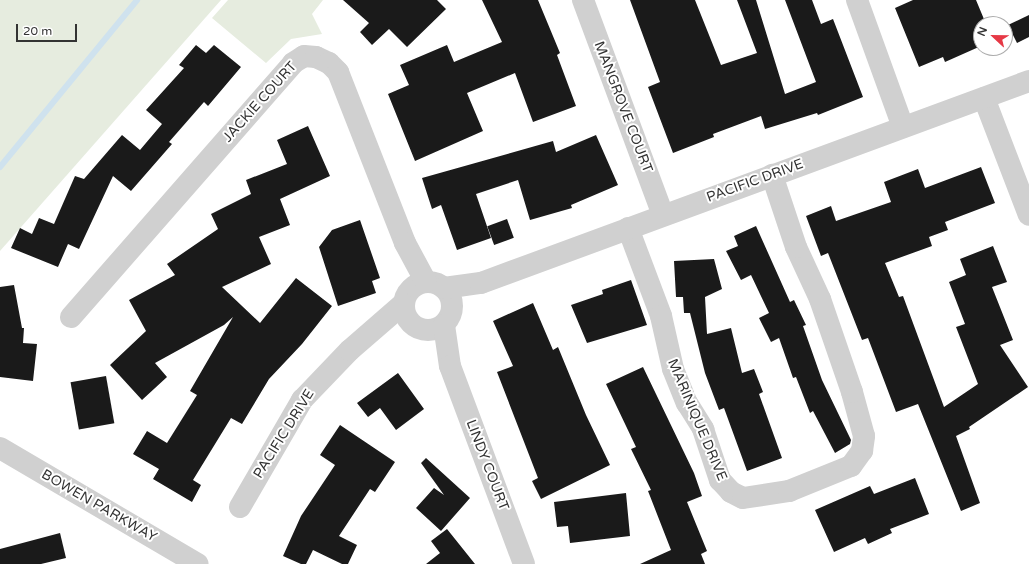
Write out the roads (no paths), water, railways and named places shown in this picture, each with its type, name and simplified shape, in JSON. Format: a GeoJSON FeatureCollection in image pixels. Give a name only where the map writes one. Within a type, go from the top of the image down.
{"type":"FeatureCollection","features":[{"type":"Feature","properties":{"kind":"street","name":"MANGROVE COURT"},"geometry":{"type":"LineString","coordinates":[[582,0],[663,215]]}},
{"type":"Feature","properties":{"kind":"street"},"geometry":{"type":"LineString","coordinates":[[857,0],[902,127]]}},
{"type":"Feature","properties":{"kind":"street","name":"JACKIE COURT"},"geometry":{"type":"LineString","coordinates":[[71,316],[293,63],[304,56],[316,57],[329,63],[338,72],[405,243],[427,306]]}},
{"type":"Feature","properties":{"kind":"street","name":"PACIFIC DRIVE"},"geometry":{"type":"LineString","coordinates":[[240,507],[302,400],[350,350],[370,334],[427,306],[481,283],[984,98],[1029,80]]}},
{"type":"Feature","properties":{"kind":"street"},"geometry":{"type":"LineString","coordinates":[[984,98],[1029,215]]}},
{"type":"Feature","properties":{"kind":"street","name":"MARINIQUE DRIVE"},"geometry":{"type":"LineString","coordinates":[[628,228],[661,316],[672,369],[687,403],[702,429],[720,480],[731,492],[743,498],[789,491],[850,466],[862,451],[864,436],[852,392],[820,299],[796,247],[772,175]]}},
{"type":"Feature","properties":{"kind":"street","name":"LINDY COURT"},"geometry":{"type":"LineString","coordinates":[[427,306],[524,564]]}},
{"type":"Feature","properties":{"kind":"street","name":"BOWEN PARKWAY"},"geometry":{"type":"LineString","coordinates":[[0,448],[198,564]]}},
{"type":"Feature","properties":{"kind":"waterway"},"geometry":{"type":"LineString","coordinates":[[0,167],[137,0]]}}]}
